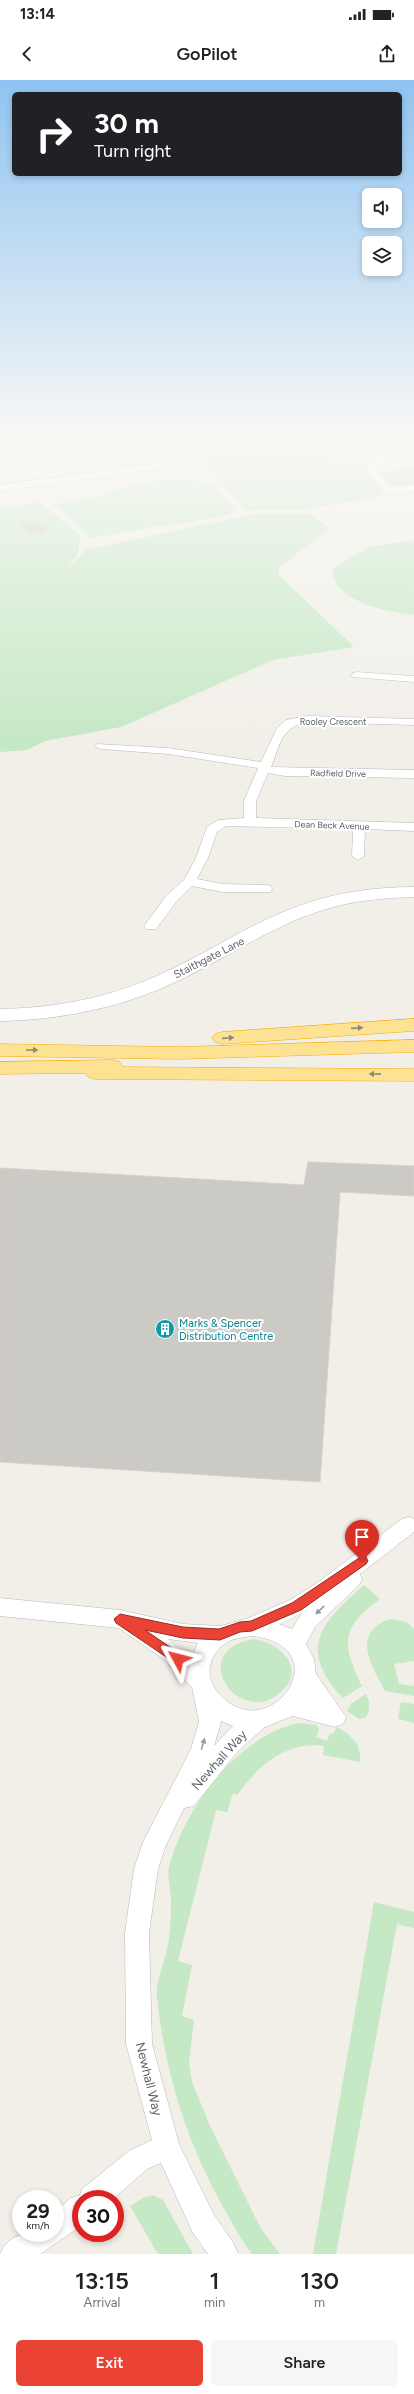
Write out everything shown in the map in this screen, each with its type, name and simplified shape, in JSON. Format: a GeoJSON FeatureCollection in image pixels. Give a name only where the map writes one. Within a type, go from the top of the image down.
{"type":"FeatureCollection","features":[{"type":"Feature","properties":{"kind":"highway"},"geometry":{"type":"LineString","coordinates":[[63,1050],[414,1025]]}},
{"type":"Feature","properties":{"kind":"highway"},"geometry":{"type":"LineString","coordinates":[[0,1050],[179,1053],[414,1046]]}},
{"type":"Feature","properties":{"kind":"highway"},"geometry":{"type":"LineString","coordinates":[[0,1069],[414,1058]]}},
{"type":"Feature","properties":{"kind":"highway"},"geometry":{"type":"LineString","coordinates":[[0,1069],[127,1074],[414,1075]]}},
{"type":"Feature","properties":{"kind":"street"},"geometry":{"type":"LineString","coordinates":[[356,675],[378,673],[414,679]]}},
{"type":"Feature","properties":{"kind":"street","name":"Rooley Crescent"},"geometry":{"type":"LineString","coordinates":[[250,821],[250,801],[263,768],[281,730],[290,722],[298,720],[414,722]]}},
{"type":"Feature","properties":{"kind":"street","name":"Radfield Drive"},"geometry":{"type":"LineString","coordinates":[[101,746],[168,751],[285,772],[414,774]]}},
{"type":"Feature","properties":{"kind":"street","name":"Dean Beck Avenue"},"geometry":{"type":"LineString","coordinates":[[150,926],[171,899],[189,882],[202,858],[211,830],[222,823],[250,821],[414,827]]}},
{"type":"Feature","properties":{"kind":"street"},"geometry":{"type":"LineString","coordinates":[[358,856],[359,826]]}},
{"type":"Feature","properties":{"kind":"street"},"geometry":{"type":"LineString","coordinates":[[189,882],[223,888],[266,889]]}},
{"type":"Feature","properties":{"kind":"street","name":"Staithgate Lane"},"geometry":{"type":"LineString","coordinates":[[0,1015],[58,1011],[107,1001],[174,976],[296,913],[348,898],[414,892]]}},
{"type":"Feature","properties":{"kind":"street","name":"Newhall Way"},"geometry":{"type":"LineString","coordinates":[[252,1626],[297,1606],[324,1589],[411,1523]]}},
{"type":"Feature","properties":{"kind":"street","name":"Newhall Way"},"geometry":{"type":"LineString","coordinates":[[295,1644],[308,1621],[411,1523]]}},
{"type":"Feature","properties":{"kind":"street"},"geometry":{"type":"LineString","coordinates":[[0,1607],[120,1619],[183,1633],[220,1635]]}},
{"type":"Feature","properties":{"kind":"street"},"geometry":{"type":"LineString","coordinates":[[120,1619],[171,1652],[201,1684]]}},
{"type":"Feature","properties":{"kind":"street","name":"Newhall Way"},"geometry":{"type":"LineString","coordinates":[[201,1684],[216,1707],[234,1717],[257,1720],[278,1714],[291,1706],[301,1692],[305,1677],[303,1660],[295,1644],[280,1632],[252,1626],[240,1627],[220,1635],[207,1646],[202,1656],[201,1684],[210,1722],[202,1751],[156,1842],[146,1869],[138,1933],[139,2044],[167,2147],[203,2223],[224,2254]]}},
{"type":"Feature","properties":{"kind":"street"},"geometry":{"type":"LineString","coordinates":[[291,1706],[335,1717],[305,1677]]}},
{"type":"Feature","properties":{"kind":"street","name":"Newhall Way"},"geometry":{"type":"LineString","coordinates":[[156,1842],[191,1790],[216,1760],[257,1720]]}},
{"type":"Feature","properties":{"kind":"street"},"geometry":{"type":"LineString","coordinates":[[103,2190],[138,2160],[167,2147]]}},
{"type":"Feature","properties":{"kind":"street"},"geometry":{"type":"LineString","coordinates":[[64,2222],[72,2215]]}},
{"type":"Feature","properties":{"kind":"street"},"geometry":{"type":"LineString","coordinates":[[14,2254],[33,2242]]}},
{"type":"Feature","properties":{"kind":"green space"},"geometry":{"type":"Polygon","coordinates":[[[0,540],[79,540],[78,553],[66,573],[85,550],[130,540],[314,540],[281,566],[278,571],[279,575],[354,647],[273,660],[121,727],[45,741],[27,750],[0,752],[0,540]]]}},
{"type":"Feature","properties":{"kind":"green space"},"geometry":{"type":"Polygon","coordinates":[[[414,540],[414,615],[376,608],[350,597],[340,589],[334,579],[333,568],[369,547],[414,540]]]}},
{"type":"Feature","properties":{"kind":"green space"},"geometry":{"type":"Polygon","coordinates":[[[364,1585],[380,1599],[367,1609],[351,1628],[348,1638],[348,1648],[355,1671],[362,1686],[343,1698],[329,1680],[321,1664],[318,1650],[320,1637],[336,1611],[364,1585]]]}},
{"type":"Feature","properties":{"kind":"green space"},"geometry":{"type":"Polygon","coordinates":[[[390,1619],[406,1622],[414,1629],[414,1661],[394,1664],[399,1684],[414,1686],[414,1696],[385,1691],[370,1661],[367,1641],[371,1633],[378,1625],[390,1619]]]}},
{"type":"Feature","properties":{"kind":"green space"},"geometry":{"type":"Polygon","coordinates":[[[254,1639],[272,1645],[287,1658],[291,1665],[292,1674],[289,1682],[282,1691],[266,1701],[250,1701],[236,1695],[226,1684],[221,1671],[223,1658],[233,1646],[254,1639]]]}},
{"type":"Feature","properties":{"kind":"green space"},"geometry":{"type":"Polygon","coordinates":[[[366,1694],[369,1709],[365,1718],[359,1719],[347,1711],[351,1704],[366,1694]]]}},
{"type":"Feature","properties":{"kind":"green space"},"geometry":{"type":"Polygon","coordinates":[[[401,1702],[414,1704],[414,1723],[398,1719],[401,1702]]]}},
{"type":"Feature","properties":{"kind":"green space"},"geometry":{"type":"Polygon","coordinates":[[[300,1723],[317,1725],[319,1729],[316,1737],[327,1741],[330,1733],[333,1734],[337,1727],[342,1730],[351,1737],[357,1745],[360,1762],[323,1755],[324,1746],[310,1745],[297,1747],[274,1758],[264,1765],[245,1784],[237,1795],[233,1793],[227,1812],[216,1810],[178,1961],[192,1965],[182,2016],[194,2020],[189,2063],[192,2082],[211,2128],[261,2229],[280,2254],[252,2254],[238,2233],[212,2187],[200,2161],[180,2109],[166,2054],[157,1991],[168,1944],[170,1927],[171,1897],[168,1871],[176,1845],[187,1822],[217,1777],[235,1758],[255,1742],[277,1730],[300,1723]]]}},
{"type":"Feature","properties":{"kind":"green space"},"geometry":{"type":"Polygon","coordinates":[[[374,1902],[414,1912],[414,1928],[397,1924],[336,2254],[313,2254],[374,1902]]]}},
{"type":"Feature","properties":{"kind":"green space"},"geometry":{"type":"Polygon","coordinates":[[[153,2195],[163,2200],[193,2254],[158,2254],[130,2206],[143,2198],[153,2195]]]}},
{"type":"Feature","properties":{"kind":"building","name":"Marks & Spencer Distribution Centre"},"geometry":{"type":"Polygon","coordinates":[[[308,1162],[414,1166],[414,1196],[340,1192],[320,1482],[0,1462],[0,1168],[304,1185],[308,1162]]]}},
{"type":"Feature","properties":{"kind":"place","name":"Marks & Spencer Distribution Centre"},"geometry":{"type":"Point","coordinates":[165,1329]}},
{"type":"Feature","properties":{"kind":"route"},"geometry":{"type":"LineString","coordinates":[[178,1659],[171,1652],[120,1619],[183,1633],[220,1635],[240,1627],[252,1626],[297,1606],[324,1589],[362,1561]]}}]}
